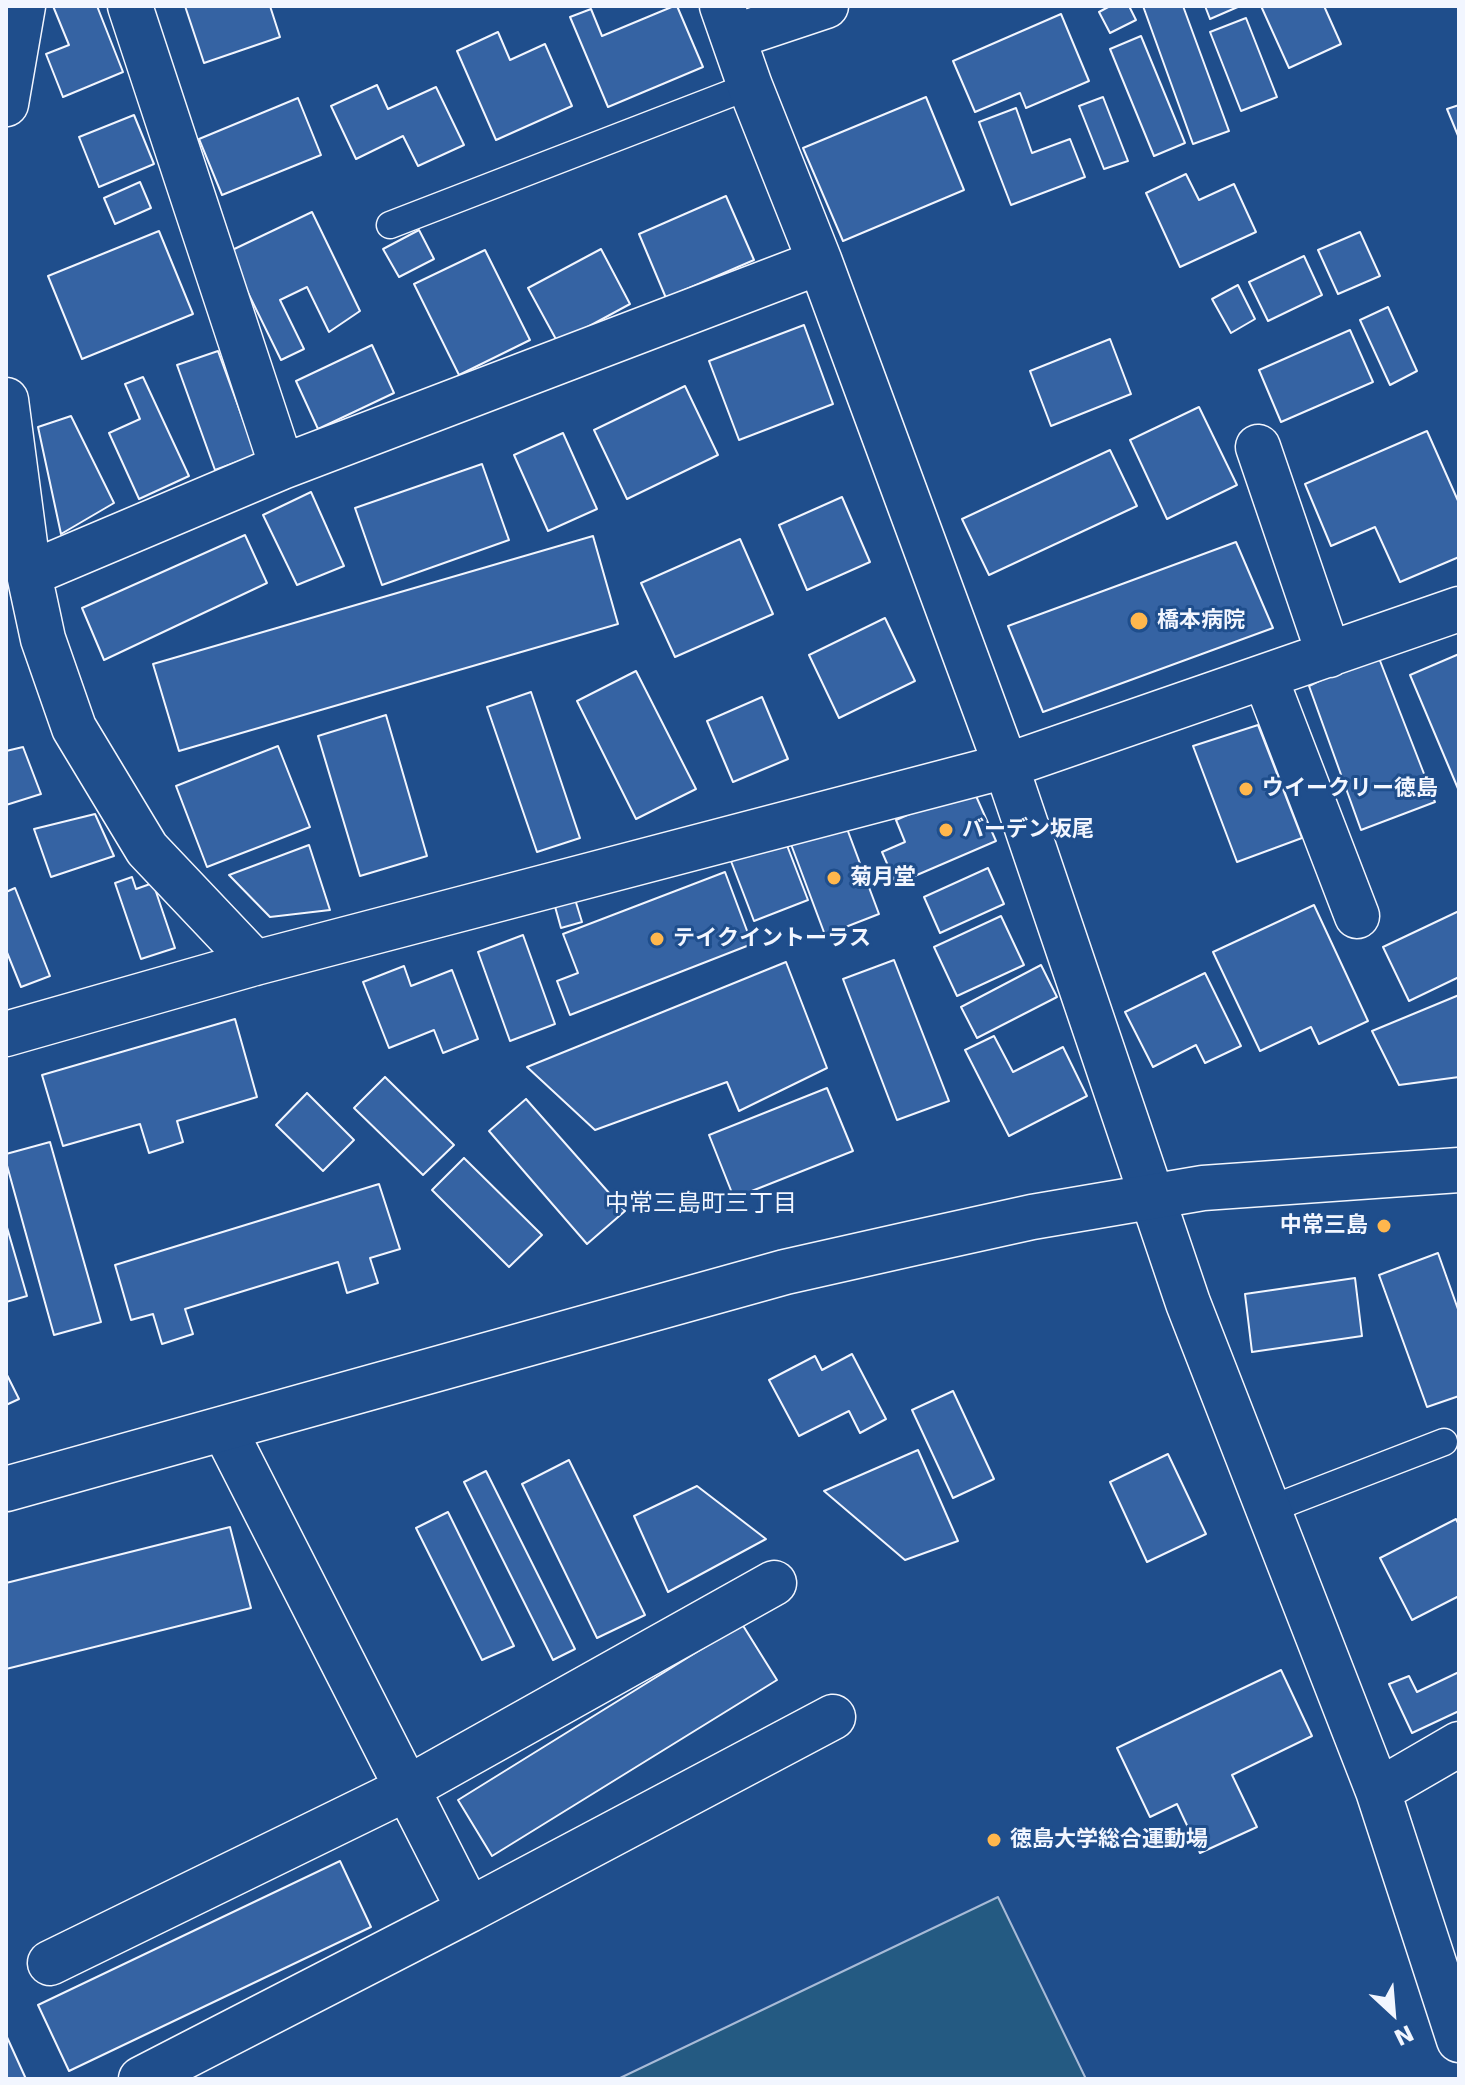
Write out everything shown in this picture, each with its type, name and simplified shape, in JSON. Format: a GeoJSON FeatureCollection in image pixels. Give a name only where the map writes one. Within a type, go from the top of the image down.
{"type":"FeatureCollection","features":[{"type":"Feature","properties":{"kind":"street"},"geometry":{"type":"LineString","coordinates":[[6,104],[23,6]]}},
{"type":"Feature","properties":{"kind":"street"},"geometry":{"type":"LineString","coordinates":[[130,6],[282,467]]}},
{"type":"Feature","properties":{"kind":"street"},"geometry":{"type":"LineString","coordinates":[[826,6],[728,22],[1006,766],[1188,1303],[1378,1791],[1459,2040]]}},
{"type":"Feature","properties":{"kind":"street"},"geometry":{"type":"LineString","coordinates":[[29,574],[282,467],[820,262]]}},
{"type":"Feature","properties":{"kind":"street"},"geometry":{"type":"LineString","coordinates":[[6,400],[29,574],[43,639],[74,728],[147,849],[255,963]]}},
{"type":"Feature","properties":{"kind":"street"},"geometry":{"type":"LineString","coordinates":[[1258,447],[1329,655]]}},
{"type":"Feature","properties":{"kind":"street"},"geometry":{"type":"LineString","coordinates":[[6,1034],[255,963],[1006,766],[1459,609]]}},
{"type":"Feature","properties":{"kind":"street"},"geometry":{"type":"LineString","coordinates":[[1265,677],[1357,916]]}},
{"type":"Feature","properties":{"kind":"street"},"geometry":{"type":"LineString","coordinates":[[6,1489],[785,1272],[1032,1217],[1203,1188],[1459,1170]]}},
{"type":"Feature","properties":{"kind":"street"},"geometry":{"type":"LineString","coordinates":[[224,1429],[469,1910]]}},
{"type":"Feature","properties":{"kind":"street"},"geometry":{"type":"LineString","coordinates":[[50,1963],[406,1789],[774,1583]]}},
{"type":"Feature","properties":{"kind":"street"},"geometry":{"type":"LineString","coordinates":[[141,2079],[833,1717]]}},
{"type":"Feature","properties":{"kind":"street"},"geometry":{"type":"LineString","coordinates":[[1378,1791],[1459,1744]]}},
{"type":"Feature","properties":{"kind":"lane"},"geometry":{"type":"LineString","coordinates":[[390,225],[750,86]]}},
{"type":"Feature","properties":{"kind":"lane"},"geometry":{"type":"LineString","coordinates":[[1268,1510],[1444,1442]]}},
{"type":"Feature","properties":{"kind":"shaded area"},"geometry":{"type":"Polygon","coordinates":[[[998,1897],[1086,2079],[618,2079],[998,1897]]]}},
{"type":"Feature","properties":{"kind":"building"},"geometry":{"type":"Polygon","coordinates":[[[53,6],[97,6],[123,72],[63,97],[46,54],[69,45],[53,6]]]}},
{"type":"Feature","properties":{"kind":"building"},"geometry":{"type":"Polygon","coordinates":[[[185,6],[270,6],[280,37],[204,63],[185,6]]]}},
{"type":"Feature","properties":{"kind":"building"},"geometry":{"type":"Polygon","coordinates":[[[677,6],[703,67],[608,107],[570,17],[591,9],[602,36],[677,6]]]}},
{"type":"Feature","properties":{"kind":"building"},"geometry":{"type":"Polygon","coordinates":[[[1110,6],[1129,6],[1136,20],[1110,33],[1099,12],[1110,6]]]}},
{"type":"Feature","properties":{"kind":"building"},"geometry":{"type":"Polygon","coordinates":[[[1143,6],[1183,6],[1229,131],[1193,144],[1143,6]]]}},
{"type":"Feature","properties":{"kind":"building"},"geometry":{"type":"Polygon","coordinates":[[[1205,6],[1240,6],[1210,19],[1205,6]]]}},
{"type":"Feature","properties":{"kind":"building"},"geometry":{"type":"Polygon","coordinates":[[[1261,6],[1324,6],[1341,44],[1289,68],[1261,6]]]}},
{"type":"Feature","properties":{"kind":"building"},"geometry":{"type":"Polygon","coordinates":[[[1061,14],[1089,81],[1026,108],[1020,93],[975,112],[953,61],[1061,14]]]}},
{"type":"Feature","properties":{"kind":"building"},"geometry":{"type":"Polygon","coordinates":[[[1246,18],[1277,97],[1241,111],[1210,32],[1246,18]]]}},
{"type":"Feature","properties":{"kind":"building"},"geometry":{"type":"Polygon","coordinates":[[[498,32],[510,60],[545,44],[572,106],[496,140],[457,51],[498,32]]]}},
{"type":"Feature","properties":{"kind":"building"},"geometry":{"type":"Polygon","coordinates":[[[1141,36],[1185,143],[1154,156],[1110,49],[1141,36]]]}},
{"type":"Feature","properties":{"kind":"building"},"geometry":{"type":"Polygon","coordinates":[[[377,85],[388,109],[436,87],[464,145],[418,166],[403,136],[356,159],[331,106],[377,85]]]}},
{"type":"Feature","properties":{"kind":"building"},"geometry":{"type":"Polygon","coordinates":[[[926,97],[964,190],[843,241],[803,148],[926,97]]]}},
{"type":"Feature","properties":{"kind":"building"},"geometry":{"type":"Polygon","coordinates":[[[1103,97],[1128,161],[1104,169],[1079,106],[1103,97]]]}},
{"type":"Feature","properties":{"kind":"building"},"geometry":{"type":"Polygon","coordinates":[[[298,98],[321,155],[222,195],[199,139],[298,98]]]}},
{"type":"Feature","properties":{"kind":"building"},"geometry":{"type":"Polygon","coordinates":[[[1459,105],[1459,138],[1447,109],[1459,105]]]}},
{"type":"Feature","properties":{"kind":"building"},"geometry":{"type":"Polygon","coordinates":[[[1016,108],[1032,153],[1070,139],[1085,177],[1011,205],[979,122],[1016,108]]]}},
{"type":"Feature","properties":{"kind":"building"},"geometry":{"type":"Polygon","coordinates":[[[134,115],[154,164],[99,187],[79,137],[134,115]]]}},
{"type":"Feature","properties":{"kind":"building"},"geometry":{"type":"Polygon","coordinates":[[[1186,174],[1199,200],[1234,184],[1256,232],[1180,267],[1146,193],[1186,174]]]}},
{"type":"Feature","properties":{"kind":"building"},"geometry":{"type":"Polygon","coordinates":[[[140,182],[151,208],[115,224],[104,198],[140,182]]]}},
{"type":"Feature","properties":{"kind":"building"},"geometry":{"type":"Polygon","coordinates":[[[726,196],[754,260],[666,298],[639,234],[726,196]]]}},
{"type":"Feature","properties":{"kind":"building"},"geometry":{"type":"Polygon","coordinates":[[[312,212],[360,311],[329,332],[307,287],[280,300],[304,349],[281,360],[228,252],[312,212]]]}},
{"type":"Feature","properties":{"kind":"building"},"geometry":{"type":"Polygon","coordinates":[[[419,230],[434,259],[399,277],[383,249],[419,230]]]}},
{"type":"Feature","properties":{"kind":"building"},"geometry":{"type":"Polygon","coordinates":[[[159,231],[193,314],[82,359],[48,276],[159,231]]]}},
{"type":"Feature","properties":{"kind":"building"},"geometry":{"type":"Polygon","coordinates":[[[1360,232],[1380,276],[1338,294],[1318,250],[1360,232]]]}},
{"type":"Feature","properties":{"kind":"building"},"geometry":{"type":"Polygon","coordinates":[[[601,249],[630,304],[558,343],[528,288],[601,249]]]}},
{"type":"Feature","properties":{"kind":"building"},"geometry":{"type":"Polygon","coordinates":[[[485,250],[530,340],[459,375],[414,284],[485,250]]]}},
{"type":"Feature","properties":{"kind":"building"},"geometry":{"type":"Polygon","coordinates":[[[1304,256],[1322,295],[1268,321],[1249,282],[1304,256]]]}},
{"type":"Feature","properties":{"kind":"building"},"geometry":{"type":"Polygon","coordinates":[[[1238,285],[1255,319],[1231,333],[1212,299],[1238,285]]]}},
{"type":"Feature","properties":{"kind":"building"},"geometry":{"type":"Polygon","coordinates":[[[1388,307],[1417,371],[1390,385],[1360,320],[1388,307]]]}},
{"type":"Feature","properties":{"kind":"building"},"geometry":{"type":"Polygon","coordinates":[[[804,325],[833,404],[739,440],[709,361],[804,325]]]}},
{"type":"Feature","properties":{"kind":"building"},"geometry":{"type":"Polygon","coordinates":[[[1350,330],[1373,382],[1281,422],[1259,370],[1350,330]]]}},
{"type":"Feature","properties":{"kind":"building"},"geometry":{"type":"Polygon","coordinates":[[[1110,339],[1131,394],[1051,426],[1030,371],[1110,339]]]}},
{"type":"Feature","properties":{"kind":"building"},"geometry":{"type":"Polygon","coordinates":[[[372,345],[394,393],[318,429],[296,381],[372,345]]]}},
{"type":"Feature","properties":{"kind":"building"},"geometry":{"type":"Polygon","coordinates":[[[218,351],[256,455],[215,470],[177,365],[218,351]]]}},
{"type":"Feature","properties":{"kind":"building"},"geometry":{"type":"Polygon","coordinates":[[[143,377],[189,476],[139,499],[109,433],[140,419],[125,384],[143,377]]]}},
{"type":"Feature","properties":{"kind":"building"},"geometry":{"type":"Polygon","coordinates":[[[685,386],[718,455],[627,499],[594,430],[685,386]]]}},
{"type":"Feature","properties":{"kind":"building"},"geometry":{"type":"Polygon","coordinates":[[[1199,407],[1237,485],[1167,519],[1130,440],[1199,407]]]}},
{"type":"Feature","properties":{"kind":"building"},"geometry":{"type":"Polygon","coordinates":[[[71,416],[114,503],[61,534],[38,427],[71,416]]]}},
{"type":"Feature","properties":{"kind":"building"},"geometry":{"type":"Polygon","coordinates":[[[1427,431],[1459,503],[1459,557],[1400,582],[1375,527],[1331,546],[1305,484],[1427,431]]]}},
{"type":"Feature","properties":{"kind":"building"},"geometry":{"type":"Polygon","coordinates":[[[563,433],[597,509],[548,531],[514,455],[563,433]]]}},
{"type":"Feature","properties":{"kind":"building"},"geometry":{"type":"Polygon","coordinates":[[[1110,450],[1137,506],[989,575],[962,519],[1110,450]]]}},
{"type":"Feature","properties":{"kind":"building"},"geometry":{"type":"Polygon","coordinates":[[[482,464],[509,540],[382,585],[355,508],[482,464]]]}},
{"type":"Feature","properties":{"kind":"building"},"geometry":{"type":"Polygon","coordinates":[[[311,492],[344,566],[297,585],[263,515],[311,492]]]}},
{"type":"Feature","properties":{"kind":"building"},"geometry":{"type":"Polygon","coordinates":[[[842,497],[870,562],[807,590],[779,525],[842,497]]]}},
{"type":"Feature","properties":{"kind":"building"},"geometry":{"type":"Polygon","coordinates":[[[245,535],[267,583],[104,660],[82,608],[245,535]]]}},
{"type":"Feature","properties":{"kind":"building"},"geometry":{"type":"Polygon","coordinates":[[[593,536],[618,624],[179,751],[153,664],[593,536]]]}},
{"type":"Feature","properties":{"kind":"building"},"geometry":{"type":"Polygon","coordinates":[[[740,539],[773,614],[675,657],[641,583],[740,539]]]}},
{"type":"Feature","properties":{"kind":"building"},"geometry":{"type":"Polygon","coordinates":[[[1236,542],[1273,628],[1043,712],[1008,626],[1236,542]]]}},
{"type":"Feature","properties":{"kind":"building"},"geometry":{"type":"Polygon","coordinates":[[[885,618],[915,681],[839,718],[809,655],[885,618]]]}},
{"type":"Feature","properties":{"kind":"building"},"geometry":{"type":"Polygon","coordinates":[[[1377,653],[1435,802],[1361,830],[1309,686],[1377,653]]]}},
{"type":"Feature","properties":{"kind":"building"},"geometry":{"type":"Polygon","coordinates":[[[1459,654],[1459,791],[1410,675],[1459,654]]]}},
{"type":"Feature","properties":{"kind":"building"},"geometry":{"type":"Polygon","coordinates":[[[636,671],[696,789],[636,819],[577,701],[636,671]]]}},
{"type":"Feature","properties":{"kind":"building"},"geometry":{"type":"Polygon","coordinates":[[[531,692],[580,838],[537,852],[487,707],[531,692]]]}},
{"type":"Feature","properties":{"kind":"building"},"geometry":{"type":"Polygon","coordinates":[[[762,697],[788,759],[733,782],[707,721],[762,697]]]}},
{"type":"Feature","properties":{"kind":"building"},"geometry":{"type":"Polygon","coordinates":[[[386,715],[427,856],[360,876],[318,736],[386,715]]]}},
{"type":"Feature","properties":{"kind":"building"},"geometry":{"type":"Polygon","coordinates":[[[1258,725],[1302,838],[1237,862],[1193,746],[1258,725]]]}},
{"type":"Feature","properties":{"kind":"building"},"geometry":{"type":"Polygon","coordinates":[[[278,746],[310,827],[207,867],[176,786],[278,746]]]}},
{"type":"Feature","properties":{"kind":"building"},"geometry":{"type":"Polygon","coordinates":[[[23,747],[41,794],[6,805],[6,751],[23,747]]]}},
{"type":"Feature","properties":{"kind":"building","name":"バーデン坂尾"},"geometry":{"type":"Polygon","coordinates":[[[972,787],[996,841],[896,884],[882,852],[905,842],[896,820],[972,787]]]}},
{"type":"Feature","properties":{"kind":"building"},"geometry":{"type":"Polygon","coordinates":[[[95,814],[114,856],[51,877],[34,829],[95,814]]]}},
{"type":"Feature","properties":{"kind":"building"},"geometry":{"type":"Polygon","coordinates":[[[843,818],[879,914],[825,935],[789,839],[843,818]]]}},
{"type":"Feature","properties":{"kind":"building"},"geometry":{"type":"Polygon","coordinates":[[[783,835],[808,900],[754,921],[729,856],[783,835]]]}},
{"type":"Feature","properties":{"kind":"building"},"geometry":{"type":"Polygon","coordinates":[[[309,845],[330,910],[270,917],[229,875],[309,845]]]}},
{"type":"Feature","properties":{"kind":"building"},"geometry":{"type":"Polygon","coordinates":[[[988,868],[1004,904],[940,933],[924,897],[988,868]]]}},
{"type":"Feature","properties":{"kind":"building","name":"テイクイントーラス"},"geometry":{"type":"Polygon","coordinates":[[[725,872],[752,944],[570,1015],[557,981],[578,973],[563,934],[725,872]]]}},
{"type":"Feature","properties":{"kind":"building"},"geometry":{"type":"Polygon","coordinates":[[[132,877],[136,889],[153,883],[175,948],[141,959],[115,883],[132,877]]]}},
{"type":"Feature","properties":{"kind":"building"},"geometry":{"type":"Polygon","coordinates":[[[15,888],[50,976],[21,987],[6,950],[6,892],[15,888]]]}},
{"type":"Feature","properties":{"kind":"building"},"geometry":{"type":"Polygon","coordinates":[[[574,896],[582,922],[561,928],[554,903],[574,896]]]}},
{"type":"Feature","properties":{"kind":"building"},"geometry":{"type":"Polygon","coordinates":[[[1314,905],[1368,1021],[1319,1044],[1311,1027],[1260,1051],[1213,952],[1314,905]]]}},
{"type":"Feature","properties":{"kind":"building"},"geometry":{"type":"Polygon","coordinates":[[[1459,911],[1459,977],[1409,1001],[1383,947],[1459,911]]]}},
{"type":"Feature","properties":{"kind":"building"},"geometry":{"type":"Polygon","coordinates":[[[1001,916],[1024,965],[957,996],[934,947],[1001,916]]]}},
{"type":"Feature","properties":{"kind":"building"},"geometry":{"type":"Polygon","coordinates":[[[523,935],[555,1024],[510,1041],[478,952],[523,935]]]}},
{"type":"Feature","properties":{"kind":"building"},"geometry":{"type":"Polygon","coordinates":[[[894,960],[949,1101],[897,1120],[843,979],[894,960]]]}},
{"type":"Feature","properties":{"kind":"building"},"geometry":{"type":"Polygon","coordinates":[[[786,962],[827,1068],[739,1111],[727,1082],[595,1130],[527,1067],[786,962]]]}},
{"type":"Feature","properties":{"kind":"building"},"geometry":{"type":"Polygon","coordinates":[[[1041,965],[1057,997],[977,1038],[961,1007],[1041,965]]]}},
{"type":"Feature","properties":{"kind":"building"},"geometry":{"type":"Polygon","coordinates":[[[404,966],[411,986],[452,970],[478,1039],[443,1053],[434,1030],[389,1048],[363,982],[404,966]]]}},
{"type":"Feature","properties":{"kind":"building"},"geometry":{"type":"Polygon","coordinates":[[[1205,973],[1241,1046],[1205,1063],[1196,1045],[1153,1067],[1125,1012],[1205,973]]]}},
{"type":"Feature","properties":{"kind":"building"},"geometry":{"type":"Polygon","coordinates":[[[1459,995],[1459,1077],[1399,1085],[1372,1031],[1459,995]]]}},
{"type":"Feature","properties":{"kind":"building"},"geometry":{"type":"Polygon","coordinates":[[[235,1019],[257,1097],[177,1121],[183,1142],[149,1153],[140,1124],[63,1146],[42,1075],[235,1019]]]}},
{"type":"Feature","properties":{"kind":"building"},"geometry":{"type":"Polygon","coordinates":[[[994,1036],[1013,1072],[1063,1047],[1087,1096],[1009,1136],[965,1050],[994,1036]]]}},
{"type":"Feature","properties":{"kind":"building"},"geometry":{"type":"Polygon","coordinates":[[[385,1077],[454,1145],[423,1175],[354,1108],[385,1077]]]}},
{"type":"Feature","properties":{"kind":"building"},"geometry":{"type":"Polygon","coordinates":[[[827,1088],[853,1151],[734,1198],[709,1135],[827,1088]]]}},
{"type":"Feature","properties":{"kind":"building"},"geometry":{"type":"Polygon","coordinates":[[[307,1093],[354,1140],[323,1171],[276,1125],[307,1093]]]}},
{"type":"Feature","properties":{"kind":"building"},"geometry":{"type":"Polygon","coordinates":[[[526,1099],[625,1211],[587,1244],[489,1131],[526,1099]]]}},
{"type":"Feature","properties":{"kind":"building"},"geometry":{"type":"Polygon","coordinates":[[[50,1142],[101,1322],[54,1335],[6,1162],[6,1154],[50,1142]]]}},
{"type":"Feature","properties":{"kind":"building"},"geometry":{"type":"Polygon","coordinates":[[[464,1158],[542,1235],[509,1267],[432,1190],[464,1158]]]}},
{"type":"Feature","properties":{"kind":"building"},"geometry":{"type":"Polygon","coordinates":[[[379,1184],[400,1249],[370,1258],[378,1283],[347,1293],[338,1262],[185,1309],[193,1334],[162,1344],[153,1314],[131,1320],[115,1265],[379,1184]]]}},
{"type":"Feature","properties":{"kind":"building"},"geometry":{"type":"Polygon","coordinates":[[[6,1224],[27,1296],[6,1302],[6,1224]]]}},
{"type":"Feature","properties":{"kind":"building"},"geometry":{"type":"Polygon","coordinates":[[[1438,1253],[1459,1312],[1459,1396],[1427,1407],[1379,1275],[1438,1253]]]}},
{"type":"Feature","properties":{"kind":"building"},"geometry":{"type":"Polygon","coordinates":[[[1355,1278],[1362,1336],[1252,1352],[1245,1294],[1355,1278]]]}},
{"type":"Feature","properties":{"kind":"building"},"geometry":{"type":"Polygon","coordinates":[[[852,1354],[886,1419],[860,1433],[849,1411],[799,1436],[769,1380],[815,1356],[822,1370],[852,1354]]]}},
{"type":"Feature","properties":{"kind":"building"},"geometry":{"type":"Polygon","coordinates":[[[6,1373],[19,1399],[6,1405],[6,1373]]]}},
{"type":"Feature","properties":{"kind":"building"},"geometry":{"type":"Polygon","coordinates":[[[953,1391],[994,1479],[953,1498],[912,1410],[953,1391]]]}},
{"type":"Feature","properties":{"kind":"building"},"geometry":{"type":"Polygon","coordinates":[[[918,1450],[958,1541],[905,1560],[824,1491],[918,1450]]]}},
{"type":"Feature","properties":{"kind":"building"},"geometry":{"type":"Polygon","coordinates":[[[1168,1454],[1206,1534],[1147,1562],[1110,1482],[1168,1454]]]}},
{"type":"Feature","properties":{"kind":"building"},"geometry":{"type":"Polygon","coordinates":[[[569,1460],[645,1615],[597,1638],[522,1484],[569,1460]]]}},
{"type":"Feature","properties":{"kind":"building"},"geometry":{"type":"Polygon","coordinates":[[[486,1471],[575,1649],[553,1660],[464,1482],[486,1471]]]}},
{"type":"Feature","properties":{"kind":"building"},"geometry":{"type":"Polygon","coordinates":[[[697,1486],[766,1539],[668,1592],[634,1516],[697,1486]]]}},
{"type":"Feature","properties":{"kind":"building"},"geometry":{"type":"Polygon","coordinates":[[[448,1512],[514,1646],[482,1660],[416,1528],[448,1512]]]}},
{"type":"Feature","properties":{"kind":"building"},"geometry":{"type":"Polygon","coordinates":[[[1456,1519],[1459,1525],[1459,1596],[1412,1620],[1380,1558],[1456,1519]]]}},
{"type":"Feature","properties":{"kind":"building"},"geometry":{"type":"Polygon","coordinates":[[[230,1527],[251,1608],[6,1669],[6,1583],[230,1527]]]}},
{"type":"Feature","properties":{"kind":"building"},"geometry":{"type":"Polygon","coordinates":[[[742,1624],[777,1680],[492,1856],[458,1800],[742,1624]]]}},
{"type":"Feature","properties":{"kind":"building"},"geometry":{"type":"Polygon","coordinates":[[[1281,1670],[1312,1736],[1232,1775],[1257,1827],[1200,1853],[1177,1804],[1150,1817],[1117,1748],[1281,1670]]]}},
{"type":"Feature","properties":{"kind":"building"},"geometry":{"type":"Polygon","coordinates":[[[1459,1672],[1459,1711],[1412,1733],[1389,1684],[1409,1676],[1417,1692],[1459,1672]]]}},
{"type":"Feature","properties":{"kind":"building"},"geometry":{"type":"Polygon","coordinates":[[[340,1861],[371,1927],[69,2071],[38,2005],[340,1861]]]}},
{"type":"Feature","properties":{"kind":"building"},"geometry":{"type":"Polygon","coordinates":[[[6,2035],[26,2079],[6,2079],[6,2035]]]}},
{"type":"Feature","properties":{"kind":"place","name":"橋本病院"},"geometry":{"type":"Point","coordinates":[1139,621]}},
{"type":"Feature","properties":{"kind":"place","name":"ウイークリー徳島"},"geometry":{"type":"Point","coordinates":[1246,789]}},
{"type":"Feature","properties":{"kind":"place","name":"バーデン坂尾"},"geometry":{"type":"Point","coordinates":[946,830]}},
{"type":"Feature","properties":{"kind":"place","name":"菊月堂"},"geometry":{"type":"Point","coordinates":[834,878]}},
{"type":"Feature","properties":{"kind":"place","name":"テイクイントーラス"},"geometry":{"type":"Point","coordinates":[657,939]}},
{"type":"Feature","properties":{"kind":"place","name":"中常三島"},"geometry":{"type":"Point","coordinates":[1384,1226]}},
{"type":"Feature","properties":{"kind":"place","name":"徳島大学総合運動場"},"geometry":{"type":"Point","coordinates":[994,1840]}},
{"type":"Feature","properties":{"kind":"district","name":"中常三島町三丁目"},"geometry":{"type":"Point","coordinates":[701,1205]}}]}
